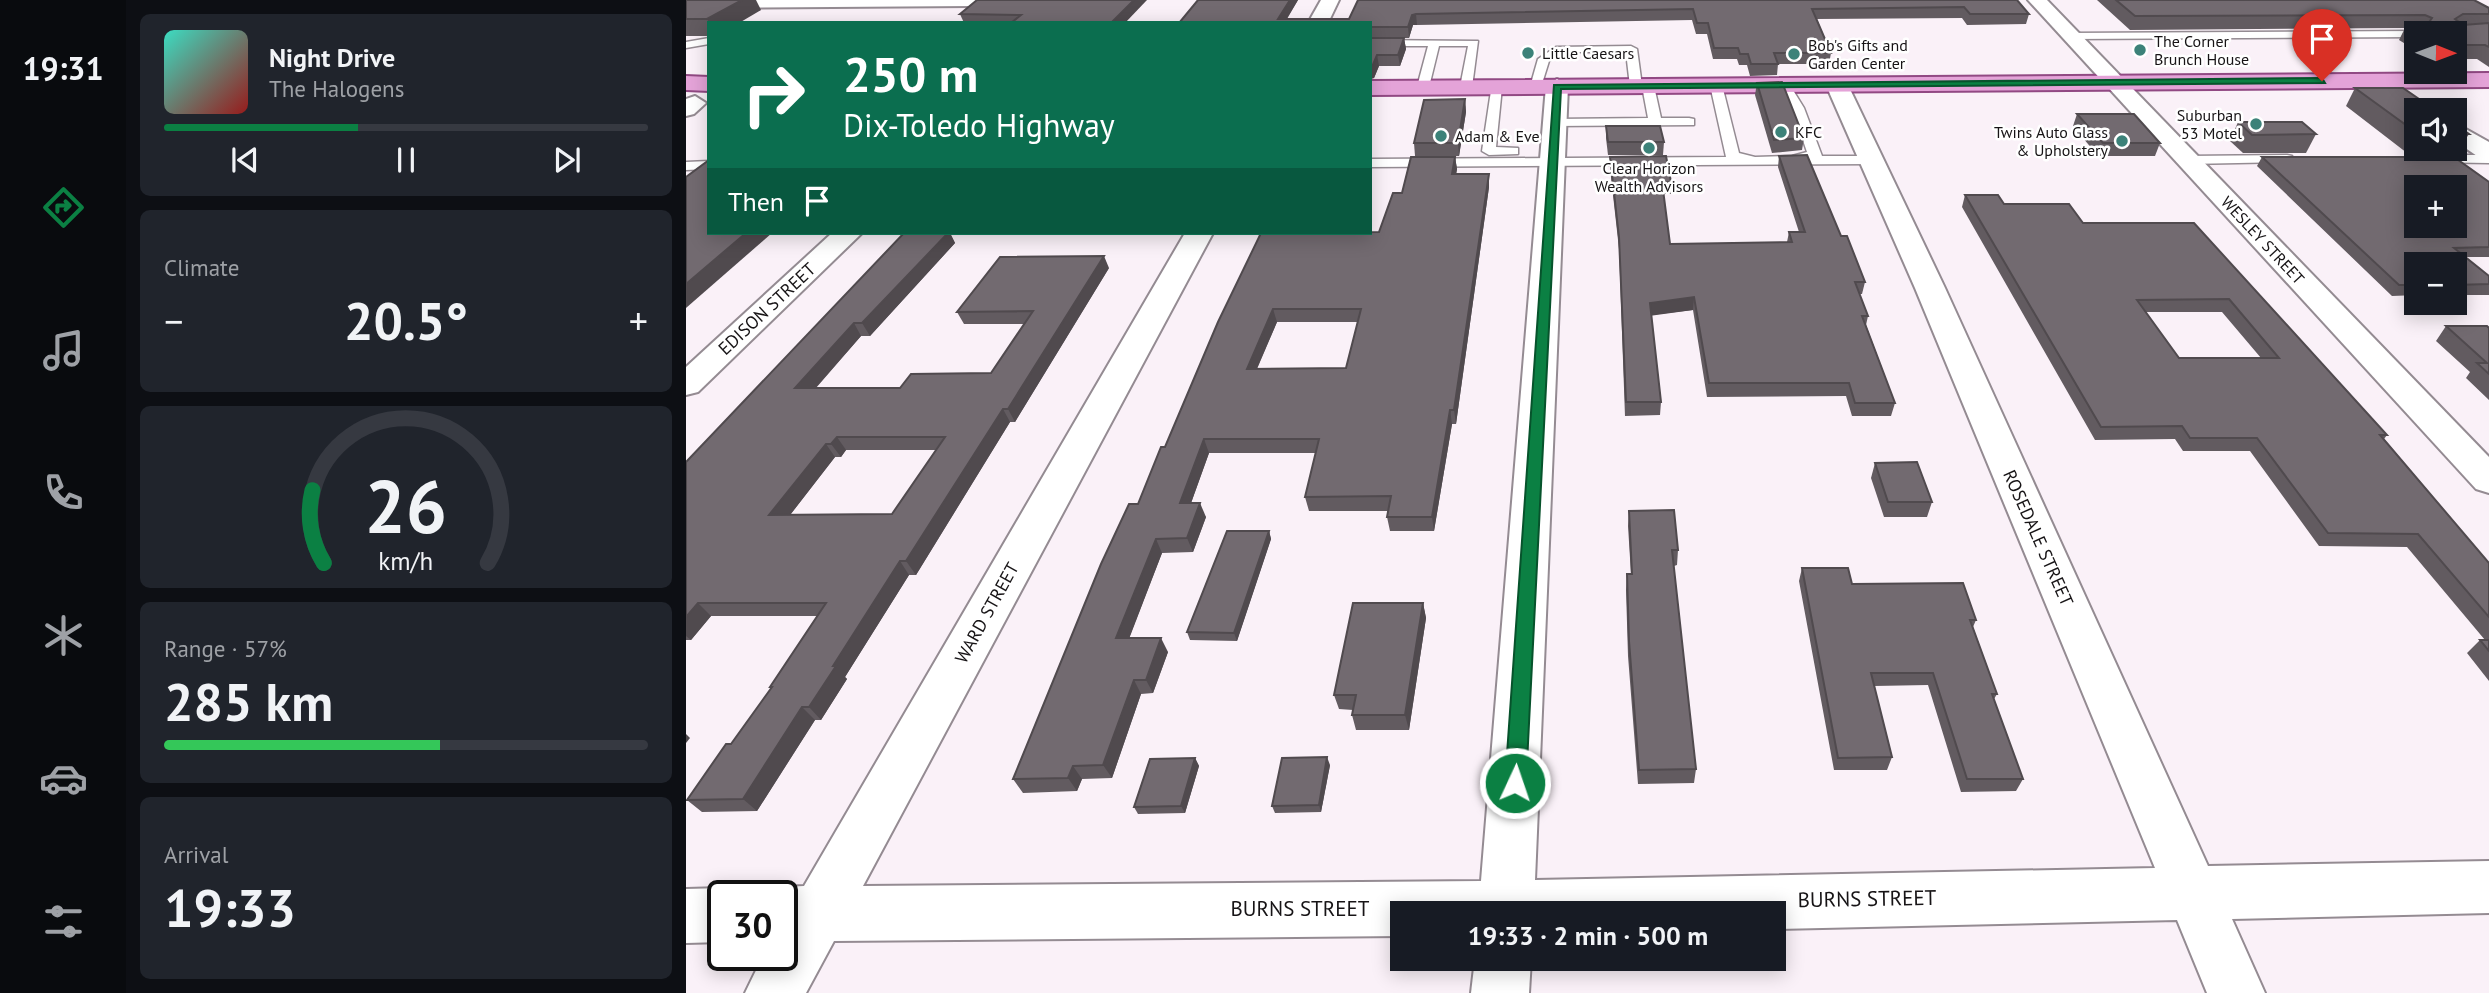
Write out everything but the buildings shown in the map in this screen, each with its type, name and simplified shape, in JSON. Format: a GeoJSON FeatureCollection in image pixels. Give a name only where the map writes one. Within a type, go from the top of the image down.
{"type":"FeatureCollection","features":[{"type":"Feature","properties":{"kind":"main road"},"geometry":{"type":"LineString","coordinates":[[1372,88],[1496,87],[1552,122],[1642,86],[2489,80]]}},
{"type":"Feature","properties":{"kind":"street"},"geometry":{"type":"LineString","coordinates":[[686,2],[973,0]]}},
{"type":"Feature","properties":{"kind":"street"},"geometry":{"type":"LineString","coordinates":[[1319,21],[1330,0]]}},
{"type":"Feature","properties":{"kind":"street","name":"WESLEY STREET"},"geometry":{"type":"LineString","coordinates":[[2037,0],[2489,480]]}},
{"type":"Feature","properties":{"kind":"street"},"geometry":{"type":"LineString","coordinates":[[2385,81],[2410,98]]}},
{"type":"Feature","properties":{"kind":"street","name":"ROSEDALE STREET"},"geometry":{"type":"LineString","coordinates":[[1837,85],[2236,993]]}},
{"type":"Feature","properties":{"kind":"street"},"geometry":{"type":"LineString","coordinates":[[1507,901],[1552,122]]}},
{"type":"Feature","properties":{"kind":"street"},"geometry":{"type":"LineString","coordinates":[[2467,139],[2489,156]]}},
{"type":"Feature","properties":{"kind":"street","name":"EDISON STREET"},"geometry":{"type":"LineString","coordinates":[[686,385],[846,235]]}},
{"type":"Feature","properties":{"kind":"street","name":"WARD STREET"},"geometry":{"type":"LineString","coordinates":[[774,993],[801,914],[1198,235]]}},
{"type":"Feature","properties":{"kind":"street","name":"BURNS STREET"},"geometry":{"type":"LineString","coordinates":[[1786,913],[2192,892],[2489,887]]}},
{"type":"Feature","properties":{"kind":"street","name":"BURNS STREET"},"geometry":{"type":"LineString","coordinates":[[801,914],[1390,925]]}},
{"type":"Feature","properties":{"kind":"street"},"geometry":{"type":"LineString","coordinates":[[686,916],[707,915]]}},
{"type":"Feature","properties":{"kind":"street"},"geometry":{"type":"LineString","coordinates":[[1500,993],[1502,971]]}},
{"type":"Feature","properties":{"kind":"lane"},"geometry":{"type":"LineString","coordinates":[[2070,36],[2404,34]]}},
{"type":"Feature","properties":{"kind":"lane"},"geometry":{"type":"LineString","coordinates":[[686,45],[707,41]]}},
{"type":"Feature","properties":{"kind":"lane"},"geometry":{"type":"LineString","coordinates":[[1372,43],[1474,43],[1466,87]]}},
{"type":"Feature","properties":{"kind":"lane"},"geometry":{"type":"LineString","coordinates":[[1423,87],[1434,43]]}},
{"type":"Feature","properties":{"kind":"lane"},"geometry":{"type":"LineString","coordinates":[[1552,122],[1544,60],[1560,49],[1631,49],[1655,122]]}},
{"type":"Feature","properties":{"kind":"lane"},"geometry":{"type":"LineString","coordinates":[[1716,85],[1733,157],[1815,156],[1798,108],[1784,85]]}},
{"type":"Feature","properties":{"kind":"lane"},"geometry":{"type":"LineString","coordinates":[[1496,87],[1489,151],[1552,122],[1871,160]]}},
{"type":"Feature","properties":{"kind":"lane"},"geometry":{"type":"LineString","coordinates":[[1372,163],[1552,122],[1689,122]]}},
{"type":"Feature","properties":{"kind":"lane"},"geometry":{"type":"LineString","coordinates":[[2467,157],[2489,156]]}},
{"type":"Feature","properties":{"kind":"lane"},"geometry":{"type":"LineString","coordinates":[[2188,160],[2297,159]]}},
{"type":"Feature","properties":{"kind":"lane"},"geometry":{"type":"LineString","coordinates":[[686,166],[707,165]]}},
{"type":"Feature","properties":{"kind":"place","name":"The Corner Brunch House"},"geometry":{"type":"Point","coordinates":[2140,50]}},
{"type":"Feature","properties":{"kind":"place","name":"Little Caesars"},"geometry":{"type":"Point","coordinates":[1528,53]}},
{"type":"Feature","properties":{"kind":"place","name":"Bob's Gifts and Garden Center"},"geometry":{"type":"Point","coordinates":[1794,54]}},
{"type":"Feature","properties":{"kind":"place","name":"Suburban 53 Motel"},"geometry":{"type":"Point","coordinates":[2256,124]}},
{"type":"Feature","properties":{"kind":"place","name":"KFC"},"geometry":{"type":"Point","coordinates":[1781,132]}},
{"type":"Feature","properties":{"kind":"place","name":"Adam & Eve"},"geometry":{"type":"Point","coordinates":[1441,136]}},
{"type":"Feature","properties":{"kind":"place","name":"Twins Auto Glass & Upholstery"},"geometry":{"type":"Point","coordinates":[2122,141]}},
{"type":"Feature","properties":{"kind":"place","name":"Clear Horizon Wealth Advisors"},"geometry":{"type":"Point","coordinates":[1649,148]}},
{"type":"Feature","properties":{"kind":"route"},"geometry":{"type":"LineString","coordinates":[[1515,783],[1557,123],[1557,86],[2322,81]]}}]}
